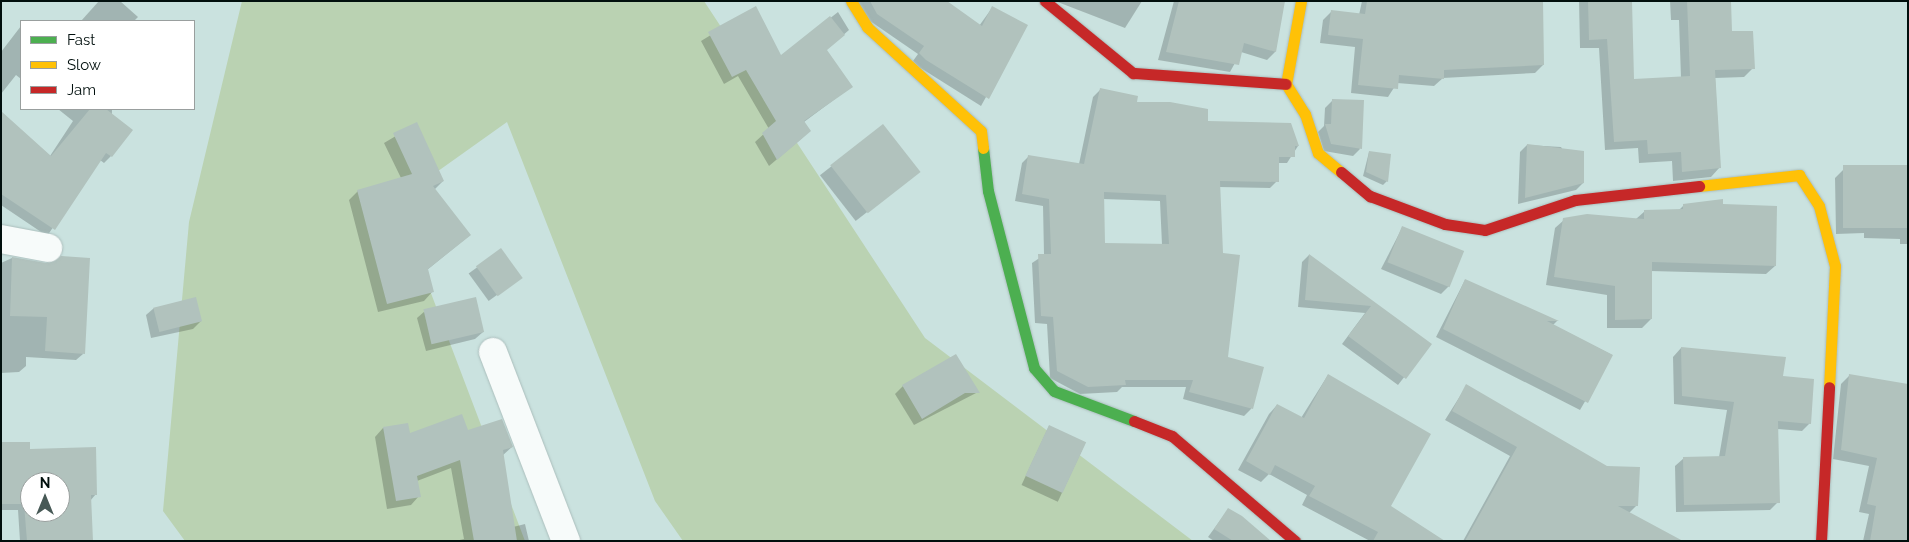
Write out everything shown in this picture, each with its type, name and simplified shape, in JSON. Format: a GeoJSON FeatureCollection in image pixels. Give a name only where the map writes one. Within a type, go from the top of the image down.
{"type":"FeatureCollection","features":[{"type":"Feature","properties":{"kind":"street"},"geometry":{"type":"LineString","coordinates":[[851,1],[866,27],[981,131],[988,191],[1020,331],[1034,368],[1054,391],[1172,436],[1296,541]]}},
{"type":"Feature","properties":{"kind":"street"},"geometry":{"type":"LineString","coordinates":[[1045,1],[1133,73],[1286,84]]}},
{"type":"Feature","properties":{"kind":"street"},"geometry":{"type":"LineString","coordinates":[[1301,1],[1286,84],[1305,114],[1318,153],[1370,196],[1445,224],[1485,230],[1531,218],[1552,205],[1575,200],[1798,175],[1819,206],[1835,266],[1821,541]]}},
{"type":"Feature","properties":{"kind":"street"},"geometry":{"type":"LineString","coordinates":[[1,238],[48,248]]}},
{"type":"Feature","properties":{"kind":"street"},"geometry":{"type":"LineString","coordinates":[[493,352],[566,541]]}},
{"type":"Feature","properties":{"kind":"green space"},"geometry":{"type":"Polygon","coordinates":[[[242,1],[704,1],[925,338],[1193,541],[683,541],[655,501],[507,122],[396,201],[525,541],[185,541],[163,511],[189,222],[242,1]]]}},
{"type":"Feature","properties":{"kind":"building"},"geometry":{"type":"Polygon","coordinates":[[[870,1],[947,1],[982,26],[992,6],[1028,25],[989,99],[926,60],[919,53],[924,46],[877,14],[870,1]]]}},
{"type":"Feature","properties":{"kind":"building"},"geometry":{"type":"Polygon","coordinates":[[[1179,1],[1285,1],[1276,52],[1244,43],[1239,65],[1166,52],[1179,1]]]}},
{"type":"Feature","properties":{"kind":"building"},"geometry":{"type":"Polygon","coordinates":[[[1367,1],[1543,1],[1544,65],[1444,70],[1444,79],[1399,75],[1398,89],[1358,85],[1363,39],[1328,35],[1331,10],[1365,14],[1367,1]]]}},
{"type":"Feature","properties":{"kind":"building"},"geometry":{"type":"Polygon","coordinates":[[[1588,1],[1632,1],[1634,79],[1690,76],[1687,1],[1731,1],[1732,31],[1753,31],[1755,69],[1715,70],[1721,168],[1682,172],[1681,152],[1648,154],[1647,140],[1614,142],[1607,39],[1589,40],[1588,1]]]}},
{"type":"Feature","properties":{"kind":"building"},"geometry":{"type":"Polygon","coordinates":[[[756,6],[781,55],[830,16],[845,35],[827,50],[853,87],[804,121],[811,131],[777,160],[762,133],[776,121],[746,70],[732,77],[708,32],[756,6]]]}},
{"type":"Feature","properties":{"kind":"building"},"geometry":{"type":"Polygon","coordinates":[[[1100,88],[1138,96],[1137,102],[1170,102],[1208,109],[1208,121],[1291,123],[1299,146],[1295,146],[1295,157],[1279,157],[1279,182],[1220,181],[1223,253],[1240,255],[1228,357],[1264,367],[1253,409],[1189,392],[1193,380],[1125,380],[1126,385],[1088,387],[1057,371],[1053,317],[1041,316],[1038,254],[1051,254],[1049,199],[1022,194],[1028,155],[1084,164],[1100,88]],[[1104,192],[1105,243],[1169,244],[1166,195],[1104,192]]]}},
{"type":"Feature","properties":{"kind":"building"},"geometry":{"type":"Polygon","coordinates":[[[1332,99],[1364,100],[1362,149],[1331,144],[1325,124],[1331,124],[1332,99]]]}},
{"type":"Feature","properties":{"kind":"building"},"geometry":{"type":"Polygon","coordinates":[[[89,110],[107,110],[133,130],[112,157],[106,153],[55,230],[1,194],[1,111],[51,156],[89,110]]]}},
{"type":"Feature","properties":{"kind":"building"},"geometry":{"type":"Polygon","coordinates":[[[417,122],[444,181],[433,186],[471,235],[428,269],[434,292],[387,304],[357,190],[412,174],[393,133],[417,122]]]}},
{"type":"Feature","properties":{"kind":"building"},"geometry":{"type":"Polygon","coordinates":[[[883,124],[921,172],[868,213],[830,165],[883,124]]]}},
{"type":"Feature","properties":{"kind":"building"},"geometry":{"type":"Polygon","coordinates":[[[1527,144],[1584,151],[1584,183],[1525,198],[1527,144]]]}},
{"type":"Feature","properties":{"kind":"building"},"geometry":{"type":"Polygon","coordinates":[[[1369,151],[1391,154],[1388,182],[1366,172],[1369,151]]]}},
{"type":"Feature","properties":{"kind":"building"},"geometry":{"type":"Polygon","coordinates":[[[1843,165],[1908,165],[1908,228],[1843,228],[1843,165]]]}},
{"type":"Feature","properties":{"kind":"building"},"geometry":{"type":"Polygon","coordinates":[[[1723,199],[1723,204],[1777,206],[1776,266],[1652,262],[1652,319],[1615,320],[1615,286],[1554,277],[1563,218],[1587,214],[1644,219],[1644,210],[1683,209],[1683,204],[1723,199]]]}},
{"type":"Feature","properties":{"kind":"building"},"geometry":{"type":"Polygon","coordinates":[[[1402,226],[1464,251],[1450,287],[1387,262],[1402,226]]]}},
{"type":"Feature","properties":{"kind":"building"},"geometry":{"type":"Polygon","coordinates":[[[501,248],[523,278],[498,296],[476,266],[501,248]]]}},
{"type":"Feature","properties":{"kind":"building"},"geometry":{"type":"Polygon","coordinates":[[[1309,254],[1432,344],[1406,379],[1348,336],[1371,306],[1305,300],[1309,254]]]}},
{"type":"Feature","properties":{"kind":"building"},"geometry":{"type":"Polygon","coordinates":[[[61,256],[90,258],[85,354],[45,351],[47,317],[10,316],[12,257],[46,263],[61,256]]]}},
{"type":"Feature","properties":{"kind":"building"},"geometry":{"type":"Polygon","coordinates":[[[1465,279],[1559,321],[1547,321],[1613,355],[1588,403],[1443,329],[1465,279]]]}},
{"type":"Feature","properties":{"kind":"building"},"geometry":{"type":"Polygon","coordinates":[[[196,297],[202,321],[159,332],[153,308],[196,297]]]}},
{"type":"Feature","properties":{"kind":"building"},"geometry":{"type":"Polygon","coordinates":[[[476,297],[484,332],[431,344],[423,309],[476,297]]]}},
{"type":"Feature","properties":{"kind":"building"},"geometry":{"type":"Polygon","coordinates":[[[1681,347],[1786,357],[1783,376],[1814,379],[1811,424],[1778,421],[1780,503],[1684,505],[1683,457],[1725,456],[1734,402],[1682,396],[1681,347]]]}},
{"type":"Feature","properties":{"kind":"building"},"geometry":{"type":"Polygon","coordinates":[[[956,354],[980,393],[965,393],[922,419],[902,385],[956,354]]]}},
{"type":"Feature","properties":{"kind":"building"},"geometry":{"type":"Polygon","coordinates":[[[1328,374],[1431,434],[1391,506],[1445,541],[1373,541],[1378,532],[1309,496],[1315,486],[1275,465],[1270,475],[1246,461],[1277,404],[1304,418],[1328,374]]]}},
{"type":"Feature","properties":{"kind":"building"},"geometry":{"type":"Polygon","coordinates":[[[1849,374],[1908,384],[1908,541],[1870,541],[1876,506],[1867,504],[1877,458],[1841,450],[1849,374]]]}},
{"type":"Feature","properties":{"kind":"building"},"geometry":{"type":"Polygon","coordinates":[[[1466,384],[1607,466],[1640,467],[1638,506],[1618,506],[1683,541],[1465,541],[1517,447],[1452,411],[1466,384]]]}},
{"type":"Feature","properties":{"kind":"building"},"geometry":{"type":"Polygon","coordinates":[[[462,414],[468,430],[502,419],[513,447],[503,450],[517,541],[474,541],[460,460],[417,476],[421,497],[396,501],[383,427],[408,423],[410,433],[462,414]]]}},
{"type":"Feature","properties":{"kind":"building"},"geometry":{"type":"Polygon","coordinates":[[[1049,425],[1086,442],[1062,493],[1025,476],[1049,425]]]}},
{"type":"Feature","properties":{"kind":"building"},"geometry":{"type":"Polygon","coordinates":[[[1,442],[30,442],[30,449],[96,447],[97,495],[91,495],[93,541],[27,541],[25,522],[70,522],[70,472],[20,472],[20,504],[1,504],[1,442]]]}},
{"type":"Feature","properties":{"kind":"building"},"geometry":{"type":"Polygon","coordinates":[[[1228,508],[1242,516],[1271,541],[1233,541],[1214,529],[1228,508]]]}},
{"type":"Feature","properties":{"kind":"traffic: fast"},"geometry":{"type":"LineString","coordinates":[[983,148],[988,191],[1034,368],[1054,391],[1134,421]]}},
{"type":"Feature","properties":{"kind":"traffic: slow"},"geometry":{"type":"LineString","coordinates":[[851,1],[867,27],[981,131],[983,148]]}},
{"type":"Feature","properties":{"kind":"traffic: slow"},"geometry":{"type":"LineString","coordinates":[[1301,1],[1286,84],[1305,114],[1318,153],[1341,172]]}},
{"type":"Feature","properties":{"kind":"traffic: slow"},"geometry":{"type":"LineString","coordinates":[[1699,186],[1799,175],[1819,206],[1835,266],[1829,387]]}},
{"type":"Feature","properties":{"kind":"traffic: jam"},"geometry":{"type":"LineString","coordinates":[[1045,1],[1133,73],[1286,84]]}},
{"type":"Feature","properties":{"kind":"traffic: jam"},"geometry":{"type":"LineString","coordinates":[[1341,172],[1370,196],[1445,224],[1485,230],[1575,200],[1699,186]]}},
{"type":"Feature","properties":{"kind":"traffic: jam"},"geometry":{"type":"LineString","coordinates":[[1821,541],[1829,387]]}},
{"type":"Feature","properties":{"kind":"traffic: jam"},"geometry":{"type":"LineString","coordinates":[[1134,421],[1172,436],[1295,541]]}}]}
